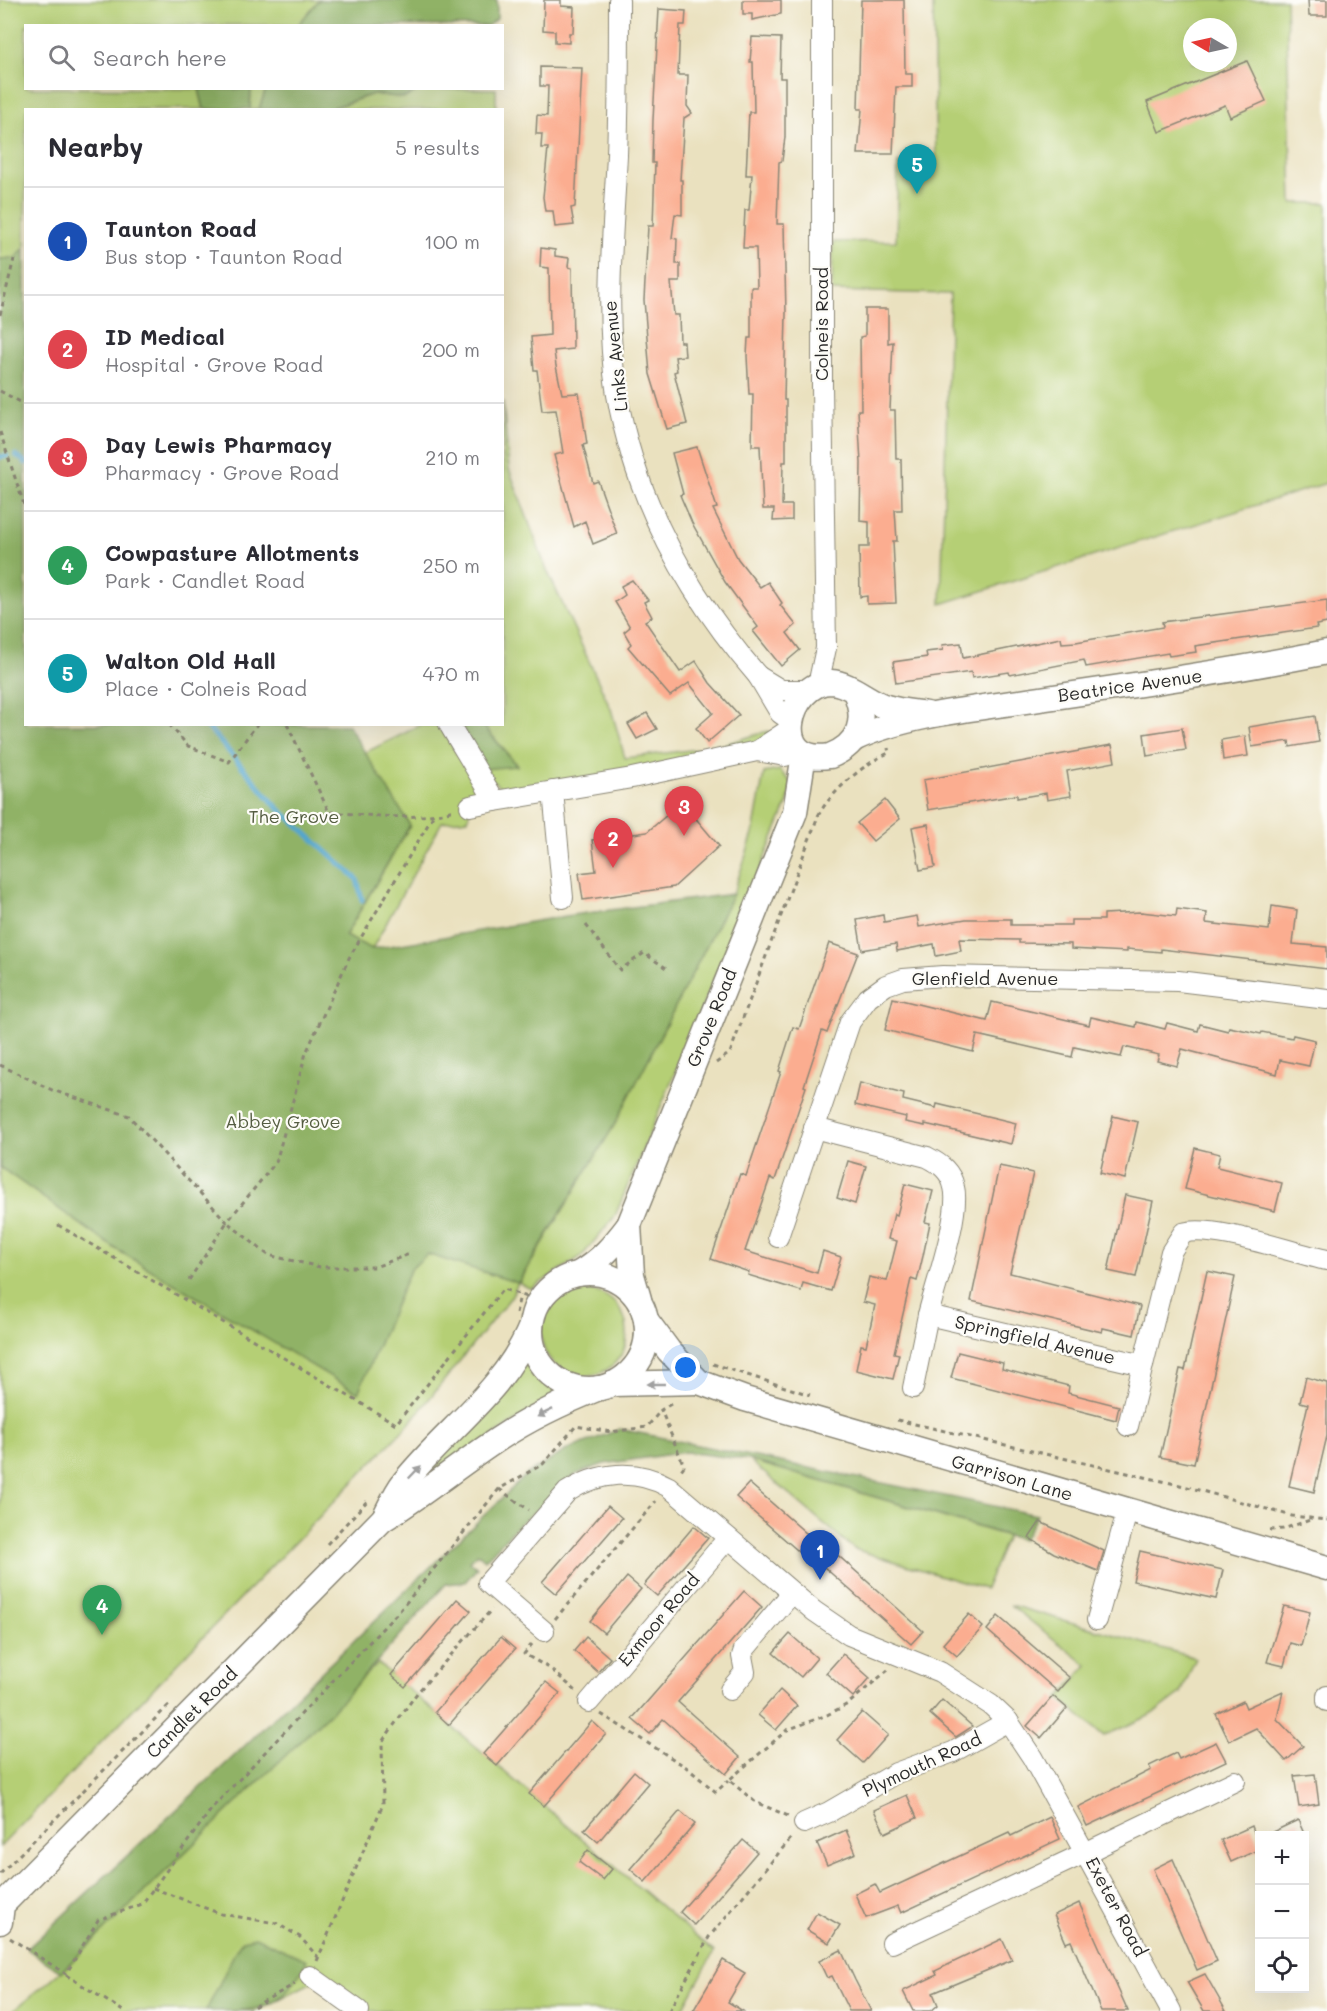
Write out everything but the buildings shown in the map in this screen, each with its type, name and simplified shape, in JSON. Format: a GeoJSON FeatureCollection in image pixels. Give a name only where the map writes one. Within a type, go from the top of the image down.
{"type":"FeatureCollection","features":[{"type":"Feature","properties":{"kind":"main road","name":"Beatrice Avenue"},"geometry":{"type":"LineString","coordinates":[[845,746],[869,731],[932,715],[1228,672],[1327,652]]}},
{"type":"Feature","properties":{"kind":"main road"},"geometry":{"type":"LineString","coordinates":[[831,682],[852,690],[862,715],[860,726],[845,746],[825,757],[796,739],[803,696],[814,687],[831,682]]}},
{"type":"Feature","properties":{"kind":"main road","name":"Beatrice Avenue"},"geometry":{"type":"LineString","coordinates":[[852,690],[886,707],[932,715]]}},
{"type":"Feature","properties":{"kind":"main road","name":"Grove Road"},"geometry":{"type":"LineString","coordinates":[[795,812],[796,739]]}},
{"type":"Feature","properties":{"kind":"main road","name":"Grove Road"},"geometry":{"type":"LineString","coordinates":[[530,1298],[578,1274],[603,1257],[629,1225],[795,812],[845,746]]}},
{"type":"Feature","properties":{"kind":"main road","name":"Grove Road"},"geometry":{"type":"LineString","coordinates":[[629,1225],[632,1275],[643,1310]]}},
{"type":"Feature","properties":{"kind":"main road"},"geometry":{"type":"LineString","coordinates":[[578,1274],[590,1273],[613,1278],[623,1283],[643,1310],[646,1343],[637,1363],[622,1379],[605,1386]]}},
{"type":"Feature","properties":{"kind":"main road","name":"Candlet Road"},"geometry":{"type":"LineString","coordinates":[[2,1917],[382,1520],[404,1483],[492,1390],[522,1348],[523,1321],[530,1298]]}},
{"type":"Feature","properties":{"kind":"main road","name":"Garrison Lane"},"geometry":{"type":"LineString","coordinates":[[643,1310],[669,1351],[745,1400],[1327,1568]]}},
{"type":"Feature","properties":{"kind":"main road","name":"Garrison Lane"},"geometry":{"type":"LineString","coordinates":[[523,1321],[549,1373],[567,1385],[605,1386],[703,1372]]}},
{"type":"Feature","properties":{"kind":"main road","name":"Candlet Road"},"geometry":{"type":"LineString","coordinates":[[382,1520],[410,1503],[500,1438],[527,1422],[605,1386]]}},
{"type":"Feature","properties":{"kind":"street","name":"Links Avenue"},"geometry":{"type":"LineString","coordinates":[[619,0],[618,115],[610,285],[611,342],[623,423],[645,495],[674,559],[710,616],[758,676],[796,739]]}},
{"type":"Feature","properties":{"kind":"street","name":"Colneis Road"},"geometry":{"type":"LineString","coordinates":[[814,687],[826,648],[822,386],[822,0]]}},
{"type":"Feature","properties":{"kind":"street","name":"Colneis Road"},"geometry":{"type":"LineString","coordinates":[[826,648],[839,680],[852,690]]}},
{"type":"Feature","properties":{"kind":"street","name":"Links Avenue"},"geometry":{"type":"LineString","coordinates":[[758,676],[781,690],[814,687]]}},
{"type":"Feature","properties":{"kind":"street"},"geometry":{"type":"LineString","coordinates":[[450,726],[495,801]]}},
{"type":"Feature","properties":{"kind":"street"},"geometry":{"type":"LineString","coordinates":[[470,806],[632,778],[757,751],[785,756],[796,739]]}},
{"type":"Feature","properties":{"kind":"street"},"geometry":{"type":"LineString","coordinates":[[554,791],[563,898]]}},
{"type":"Feature","properties":{"kind":"street","name":"Glenfield Avenue"},"geometry":{"type":"LineString","coordinates":[[778,1237],[853,1014],[873,993],[892,982],[943,976],[1178,981],[1327,999]]}},
{"type":"Feature","properties":{"kind":"street"},"geometry":{"type":"LineString","coordinates":[[814,1128],[927,1157],[944,1167],[950,1175],[955,1200],[913,1388]]}},
{"type":"Feature","properties":{"kind":"street"},"geometry":{"type":"LineString","coordinates":[[1128,1426],[1171,1252],[1183,1233],[1193,1230],[1216,1233],[1327,1260]]}},
{"type":"Feature","properties":{"kind":"street","name":"Springfield Avenue"},"geometry":{"type":"LineString","coordinates":[[928,1315],[1143,1365]]}},
{"type":"Feature","properties":{"kind":"street"},"geometry":{"type":"LineString","coordinates":[[544,1631],[488,1583],[567,1492],[594,1479],[626,1474],[654,1479],[669,1487],[813,1611],[849,1635],[940,1672],[968,1688],[1008,1721],[1032,1757],[1085,1853],[891,1943]]}},
{"type":"Feature","properties":{"kind":"street"},"geometry":{"type":"LineString","coordinates":[[1096,1620],[1127,1512]]}},
{"type":"Feature","properties":{"kind":"street","name":"Exmoor Road"},"geometry":{"type":"LineString","coordinates":[[589,1702],[728,1538]]}},
{"type":"Feature","properties":{"kind":"street"},"geometry":{"type":"LineString","coordinates":[[730,1690],[746,1672],[742,1656],[744,1650],[792,1593]]}},
{"type":"Feature","properties":{"kind":"street"},"geometry":{"type":"LineString","coordinates":[[1327,1696],[1327,1701]]}},
{"type":"Feature","properties":{"kind":"street","name":"Plymouth Road"},"geometry":{"type":"LineString","coordinates":[[804,1823],[829,1812],[896,1773],[953,1752],[1008,1721]]}},
{"type":"Feature","properties":{"kind":"street","name":"Exeter Road"},"geometry":{"type":"LineString","coordinates":[[1171,2011],[1085,1853],[1235,1782]]}},
{"type":"Feature","properties":{"kind":"street"},"geometry":{"type":"LineString","coordinates":[[310,1976],[359,2011]]}},
{"type":"Feature","properties":{"kind":"path"},"geometry":{"type":"LineString","coordinates":[[0,315],[14,259]]}},
{"type":"Feature","properties":{"kind":"path"},"geometry":{"type":"LineString","coordinates":[[0,391],[24,404]]}},
{"type":"Feature","properties":{"kind":"path"},"geometry":{"type":"LineString","coordinates":[[0,432],[24,505]]}},
{"type":"Feature","properties":{"kind":"path"},"geometry":{"type":"LineString","coordinates":[[171,726],[188,746],[229,762],[256,726]]}},
{"type":"Feature","properties":{"kind":"path"},"geometry":{"type":"LineString","coordinates":[[189,1280],[227,1222],[276,1162],[310,1042],[349,958],[433,816],[405,817],[328,812],[288,726]]}},
{"type":"Feature","properties":{"kind":"path"},"geometry":{"type":"LineString","coordinates":[[586,925],[620,970],[644,953],[669,970]]}},
{"type":"Feature","properties":{"kind":"path"},"geometry":{"type":"LineString","coordinates":[[0,1065],[52,1090],[129,1116],[227,1222],[268,1255],[320,1267],[375,1267],[412,1253]]}},
{"type":"Feature","properties":{"kind":"path"},"geometry":{"type":"LineString","coordinates":[[58,1225],[396,1424],[503,1289],[530,1298],[523,1321]]}},
{"type":"Feature","properties":{"kind":"path"},"geometry":{"type":"LineString","coordinates":[[703,1372],[726,1367],[815,1396]]}},
{"type":"Feature","properties":{"kind":"path"},"geometry":{"type":"LineString","coordinates":[[66,1974],[98,1920],[142,1904],[213,1807],[401,1609],[499,1489],[543,1464],[576,1426],[612,1432],[647,1427],[661,1410]]}},
{"type":"Feature","properties":{"kind":"path"},"geometry":{"type":"LineString","coordinates":[[889,1418],[1184,1486],[1292,1516],[1327,1520]]}},
{"type":"Feature","properties":{"kind":"path"},"geometry":{"type":"LineString","coordinates":[[669,1487],[524,1654],[551,1669],[606,1719],[686,1767],[716,1792],[787,1730],[848,1704],[903,1658]]}},
{"type":"Feature","properties":{"kind":"path"},"geometry":{"type":"LineString","coordinates":[[499,1489],[542,1519]]}},
{"type":"Feature","properties":{"kind":"path"},"geometry":{"type":"LineString","coordinates":[[326,1545],[374,1493]]}},
{"type":"Feature","properties":{"kind":"path"},"geometry":{"type":"LineString","coordinates":[[246,2011],[310,1976],[383,1804],[382,1742],[417,1693],[488,1614]]}},
{"type":"Feature","properties":{"kind":"path"},"geometry":{"type":"LineString","coordinates":[[0,1874],[176,1697]]}},
{"type":"Feature","properties":{"kind":"path"},"geometry":{"type":"LineString","coordinates":[[669,2011],[709,1936],[804,1823],[755,1802],[729,1780]]}},
{"type":"Feature","properties":{"kind":"path"},"geometry":{"type":"LineString","coordinates":[[153,1888],[221,1914],[276,1923],[300,1937],[318,1957]]}},
{"type":"Feature","properties":{"kind":"path"},"geometry":{"type":"LineString","coordinates":[[2,1917],[66,1974],[123,2011]]}},
{"type":"Feature","properties":{"kind":"green space"},"geometry":{"type":"Polygon","coordinates":[[[0,0],[319,0],[299,24],[24,24],[24,90],[199,90],[204,108],[24,108],[24,249],[15,258],[0,259],[0,0]]]}},
{"type":"Feature","properties":{"kind":"green space"},"geometry":{"type":"Polygon","coordinates":[[[319,0],[497,0],[497,19],[490,24],[299,24],[319,0]]]}},
{"type":"Feature","properties":{"kind":"green space"},"geometry":{"type":"Polygon","coordinates":[[[933,0],[1286,0],[1292,203],[1327,203],[1327,483],[941,604],[950,294],[832,291],[833,242],[896,241],[898,163],[936,162],[933,0]]]}},
{"type":"Feature","properties":{"kind":"green space"},"geometry":{"type":"Polygon","coordinates":[[[199,90],[251,90],[250,108],[204,108],[199,90]]]}},
{"type":"Feature","properties":{"kind":"green space"},"geometry":{"type":"Polygon","coordinates":[[[251,90],[266,90],[259,108],[250,108],[251,90]]]}},
{"type":"Feature","properties":{"kind":"green space"},"geometry":{"type":"Polygon","coordinates":[[[265,90],[418,90],[405,98],[373,94],[331,108],[259,108],[265,90]]]}},
{"type":"Feature","properties":{"kind":"green space"},"geometry":{"type":"Polygon","coordinates":[[[418,90],[496,90],[496,108],[334,108],[373,94],[405,98],[418,90]]]}},
{"type":"Feature","properties":{"kind":"green space","name":"Abbey Grove"},"geometry":{"type":"Polygon","coordinates":[[[24,249],[24,726],[349,726],[410,825],[345,936],[372,949],[572,915],[733,894],[615,1124],[518,1283],[427,1254],[410,1270],[358,1393],[116,1249],[0,1167],[0,259],[15,258],[24,249]]]}},
{"type":"Feature","properties":{"kind":"green space"},"geometry":{"type":"Polygon","coordinates":[[[504,412],[509,469],[546,568],[611,709],[625,758],[715,747],[768,731],[767,744],[526,790],[501,789],[483,769],[517,765],[484,726],[504,726],[504,412]]]}},
{"type":"Feature","properties":{"kind":"green space"},"geometry":{"type":"Polygon","coordinates":[[[419,726],[440,726],[484,796],[470,806],[468,819],[442,822],[372,949],[345,936],[410,826],[364,753],[419,726]]]}},
{"type":"Feature","properties":{"kind":"green space"},"geometry":{"type":"Polygon","coordinates":[[[462,726],[484,726],[517,766],[483,769],[462,726]]]}},
{"type":"Feature","properties":{"kind":"green space"},"geometry":{"type":"Polygon","coordinates":[[[779,770],[792,783],[788,802],[615,1216],[582,1256],[531,1289],[518,1283],[511,1297],[409,1424],[0,1847],[0,1167],[116,1249],[358,1393],[410,1270],[427,1254],[519,1283],[615,1124],[733,894],[753,834],[764,773],[779,770]]]}},
{"type":"Feature","properties":{"kind":"green space"},"geometry":{"type":"Polygon","coordinates":[[[584,1290],[601,1293],[615,1302],[624,1316],[627,1333],[624,1350],[615,1364],[601,1373],[584,1376],[567,1373],[553,1364],[544,1350],[541,1333],[544,1316],[553,1302],[567,1293],[584,1290]]]}},
{"type":"Feature","properties":{"kind":"green space"},"geometry":{"type":"Polygon","coordinates":[[[524,1357],[533,1375],[554,1391],[554,1396],[410,1490],[524,1357]]]}},
{"type":"Feature","properties":{"kind":"green space"},"geometry":{"type":"Polygon","coordinates":[[[620,1429],[1037,1515],[1023,1540],[749,1460],[686,1452],[604,1464],[577,1474],[563,1483],[546,1503],[520,1523],[485,1560],[477,1553],[470,1561],[477,1568],[465,1582],[446,1584],[338,1705],[61,1972],[27,1949],[231,1759],[527,1474],[567,1450],[620,1429]]]}},
{"type":"Feature","properties":{"kind":"green space"},"geometry":{"type":"Polygon","coordinates":[[[749,1460],[1007,1536],[985,1589],[854,1549],[749,1460]]]}},
{"type":"Feature","properties":{"kind":"green space"},"geometry":{"type":"Polygon","coordinates":[[[1010,1605],[1196,1658],[1181,1693],[1153,1714],[1104,1736],[1059,1698],[1087,1665],[1010,1605]]]}},
{"type":"Feature","properties":{"kind":"green space"},"geometry":{"type":"Polygon","coordinates":[[[378,1663],[714,1952],[682,2011],[368,2011],[326,1975],[256,2011],[13,2011],[66,1967],[378,1663]]]}},
{"type":"Feature","properties":{"kind":"green space"},"geometry":{"type":"Polygon","coordinates":[[[255,1937],[307,1960],[298,1977],[279,1999],[268,2005],[242,2010],[206,2011],[237,1948],[243,1940],[255,1937]]]}},
{"type":"Feature","properties":{"kind":"waterway"},"geometry":{"type":"LineString","coordinates":[[16,455],[24,461]]}},
{"type":"Feature","properties":{"kind":"waterway"},"geometry":{"type":"LineString","coordinates":[[0,457],[7,456]]}},
{"type":"Feature","properties":{"kind":"waterway"},"geometry":{"type":"LineString","coordinates":[[207,726],[277,807],[357,879],[362,900]]}},
{"type":"Feature","properties":{"kind":"place","name":"Walton Old Hall"},"geometry":{"type":"Point","coordinates":[917,194]}},
{"type":"Feature","properties":{"kind":"place","name":"Day Lewis Pharmacy"},"geometry":{"type":"Point","coordinates":[684,836]}},
{"type":"Feature","properties":{"kind":"place","name":"ID Medical"},"geometry":{"type":"Point","coordinates":[613,868]}},
{"type":"Feature","properties":{"kind":"place","name":"Taunton Road"},"geometry":{"type":"Point","coordinates":[820,1580]}},
{"type":"Feature","properties":{"kind":"place","name":"Cowpasture Allotments"},"geometry":{"type":"Point","coordinates":[102,1635]}},
{"type":"Feature","properties":{"kind":"park label","name":"The Grove"},"geometry":{"type":"Point","coordinates":[294,817]}}]}
